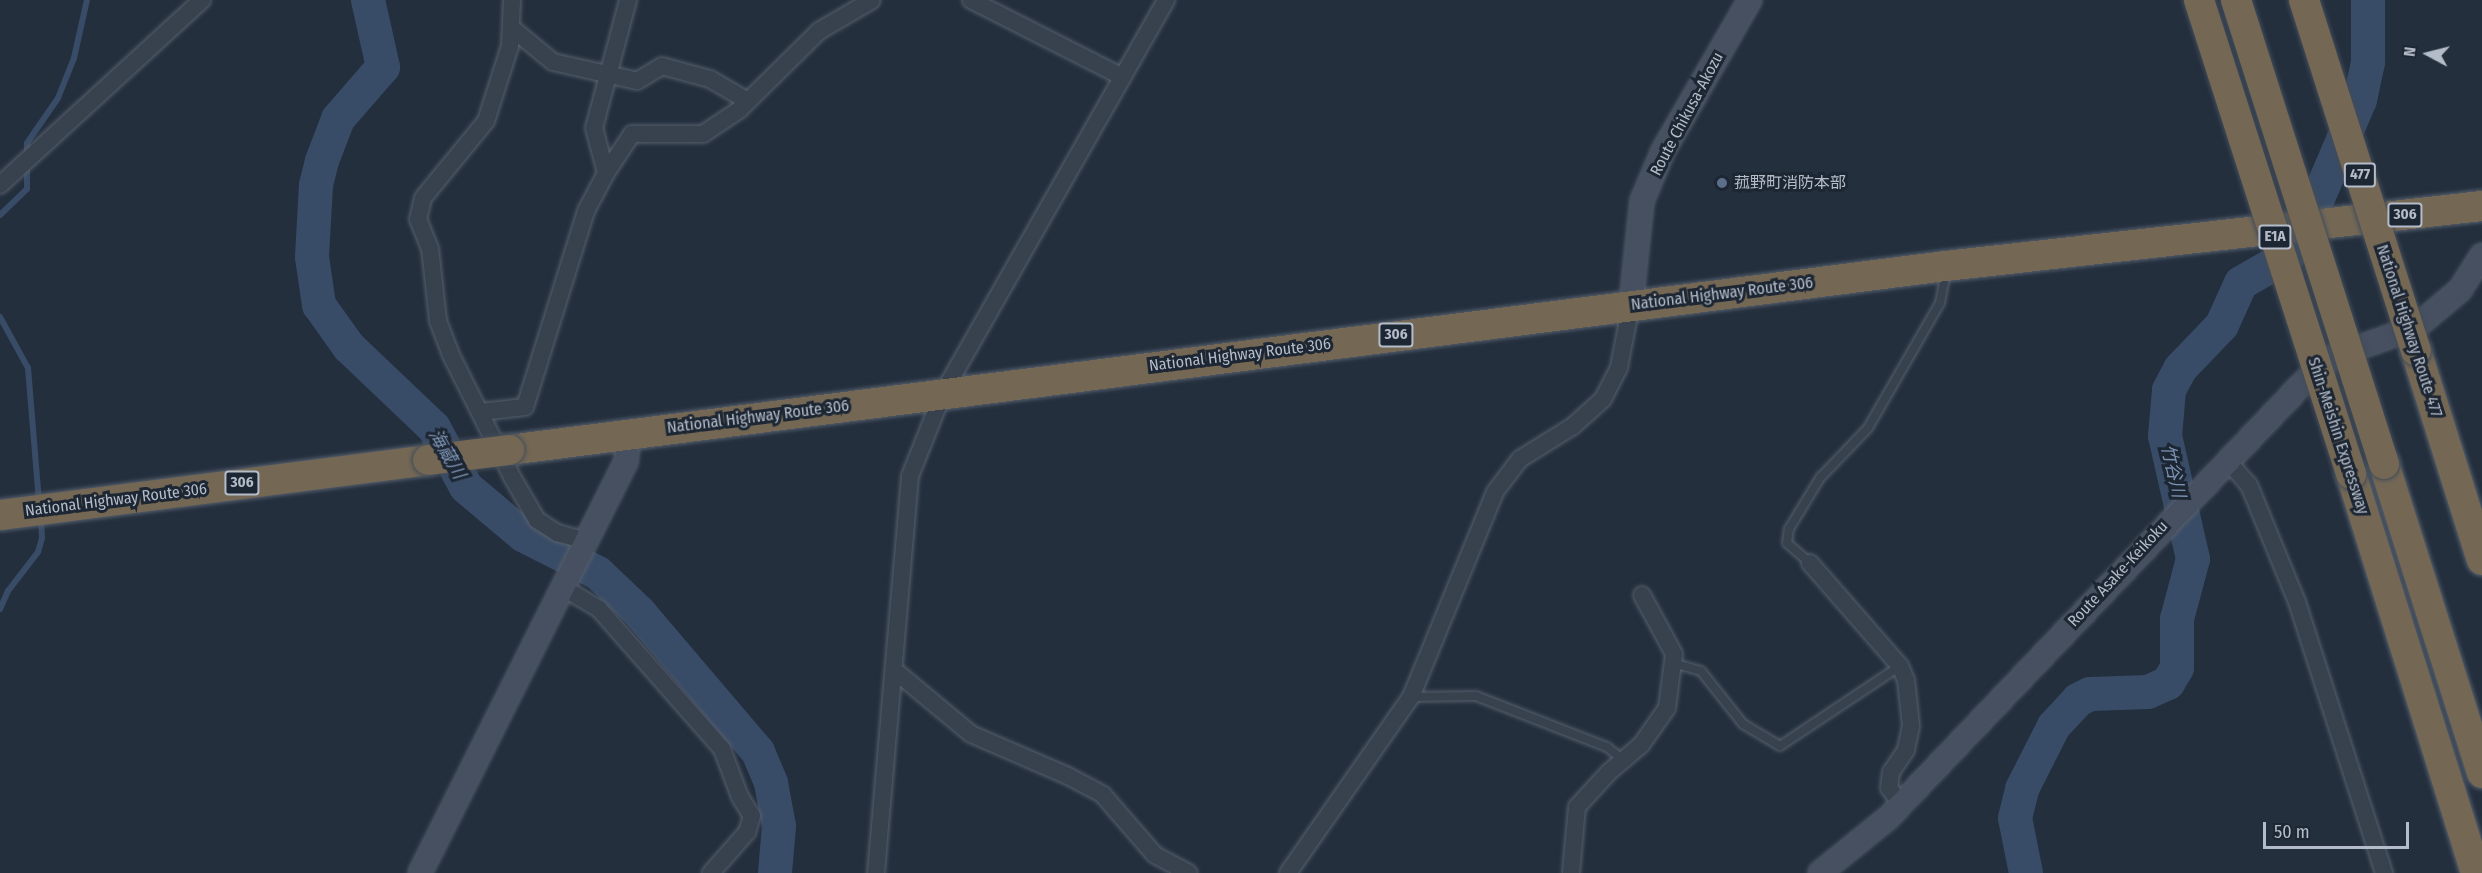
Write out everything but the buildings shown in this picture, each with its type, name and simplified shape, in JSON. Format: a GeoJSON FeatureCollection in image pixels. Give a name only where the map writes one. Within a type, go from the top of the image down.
{"type":"FeatureCollection","features":[{"type":"Feature","properties":{"kind":"highway","name":"Shin-Meishin Expressway"},"geometry":{"type":"LineString","coordinates":[[2199,0],[2476,873]]}},
{"type":"Feature","properties":{"kind":"highway","name":"E1A"},"geometry":{"type":"LineString","coordinates":[[2236,0],[2482,774]]}},
{"type":"Feature","properties":{"kind":"highway","name":"National Highway Route 477"},"geometry":{"type":"LineString","coordinates":[[2304,0],[2482,560]]}},
{"type":"Feature","properties":{"kind":"highway","name":"National Highway Route 306"},"geometry":{"type":"LineString","coordinates":[[12,514],[1631,305],[1946,266],[2285,230],[2482,206]]}},
{"type":"Feature","properties":{"kind":"main road","name":"Route Chikusa-Akozu"},"geometry":{"type":"LineString","coordinates":[[1631,305],[1642,201],[1663,151],[1750,0]]}},
{"type":"Feature","properties":{"kind":"main road","name":"Route Asake-Keikoku"},"geometry":{"type":"LineString","coordinates":[[1820,873],[1901,804],[2196,492],[2333,357],[2416,327],[2446,305],[2474,272],[2482,255]]}},
{"type":"Feature","properties":{"kind":"main road"},"geometry":{"type":"LineString","coordinates":[[420,873],[626,461],[630,434]]}},
{"type":"Feature","properties":{"kind":"street"},"geometry":{"type":"LineString","coordinates":[[0,184],[202,0]]}},
{"type":"Feature","properties":{"kind":"street"},"geometry":{"type":"LineString","coordinates":[[512,0],[513,28],[506,65],[486,121],[418,209],[418,219],[430,248],[438,321],[480,412],[537,520],[557,533],[583,543]]}},
{"type":"Feature","properties":{"kind":"street"},"geometry":{"type":"LineString","coordinates":[[606,173],[594,128],[605,75],[628,0]]}},
{"type":"Feature","properties":{"kind":"street"},"geometry":{"type":"LineString","coordinates":[[480,412],[525,407],[586,211],[606,173],[632,134],[704,134],[748,101],[819,31],[872,0]]}},
{"type":"Feature","properties":{"kind":"street"},"geometry":{"type":"LineString","coordinates":[[971,0],[1123,77]]}},
{"type":"Feature","properties":{"kind":"street"},"geometry":{"type":"LineString","coordinates":[[876,873],[910,476],[943,393],[1166,0]]}},
{"type":"Feature","properties":{"kind":"street"},"geometry":{"type":"LineString","coordinates":[[513,28],[553,62],[637,81],[662,66],[710,79],[748,101]]}},
{"type":"Feature","properties":{"kind":"street"},"geometry":{"type":"LineString","coordinates":[[1288,873],[1411,697],[1495,492],[1520,459],[1573,426],[1603,399],[1619,367],[1631,305]]}},
{"type":"Feature","properties":{"kind":"street"},"geometry":{"type":"LineString","coordinates":[[2227,460],[2249,485],[2297,602],[2384,873]]}},
{"type":"Feature","properties":{"kind":"street"},"geometry":{"type":"LineString","coordinates":[[1810,563],[1900,666],[1906,680],[1911,726],[1906,750],[1891,772],[1889,788],[1901,804]]}},
{"type":"Feature","properties":{"kind":"street"},"geometry":{"type":"LineString","coordinates":[[564,583],[599,609],[722,749],[752,816],[747,832],[711,873]]}},
{"type":"Feature","properties":{"kind":"street"},"geometry":{"type":"LineString","coordinates":[[1571,873],[1577,807],[1641,745],[1662,716],[1674,654],[1660,621],[1642,595]]}},
{"type":"Feature","properties":{"kind":"street"},"geometry":{"type":"LineString","coordinates":[[894,670],[971,734],[1068,776],[1102,795],[1155,855],[1189,873]]}},
{"type":"Feature","properties":{"kind":"lane"},"geometry":{"type":"LineString","coordinates":[[1810,563],[1787,543],[1789,529],[1820,478],[1868,428],[1940,303],[1946,266]]}},
{"type":"Feature","properties":{"kind":"lane"},"geometry":{"type":"LineString","coordinates":[[1673,663],[1701,671],[1743,724],[1780,746],[1900,666]]}},
{"type":"Feature","properties":{"kind":"lane"},"geometry":{"type":"LineString","coordinates":[[1411,697],[1476,696],[1606,747],[1623,760]]}},
{"type":"Feature","properties":{"kind":"waterway"},"geometry":{"type":"LineString","coordinates":[[0,215],[27,189],[27,143],[58,98],[74,58],[87,0]]}},
{"type":"Feature","properties":{"kind":"waterway","name":"海蔵川"},"geometry":{"type":"LineString","coordinates":[[368,0],[383,67],[338,119],[322,161],[316,185],[312,257],[319,305],[349,347],[434,428],[466,487],[523,535],[598,573],[639,612],[758,752],[771,783],[779,826],[775,873]]}},
{"type":"Feature","properties":{"kind":"waterway","name":"竹谷川"},"geometry":{"type":"LineString","coordinates":[[2026,873],[2015,818],[2022,789],[2054,726],[2078,700],[2090,694],[2148,692],[2168,683],[2177,668],[2177,619],[2193,559],[2165,436],[2169,390],[2180,369],[2222,325],[2241,283],[2288,256],[2299,243],[2360,100],[2368,63],[2368,0]]}},
{"type":"Feature","properties":{"kind":"waterway"},"geometry":{"type":"LineString","coordinates":[[0,317],[28,368],[39,501]]}},
{"type":"Feature","properties":{"kind":"waterway"},"geometry":{"type":"LineString","coordinates":[[0,609],[8,591],[38,552],[42,538],[41,517]]}},
{"type":"Feature","properties":{"kind":"place","name":"菰野町消防本部"},"geometry":{"type":"Point","coordinates":[1722,183]}}]}
